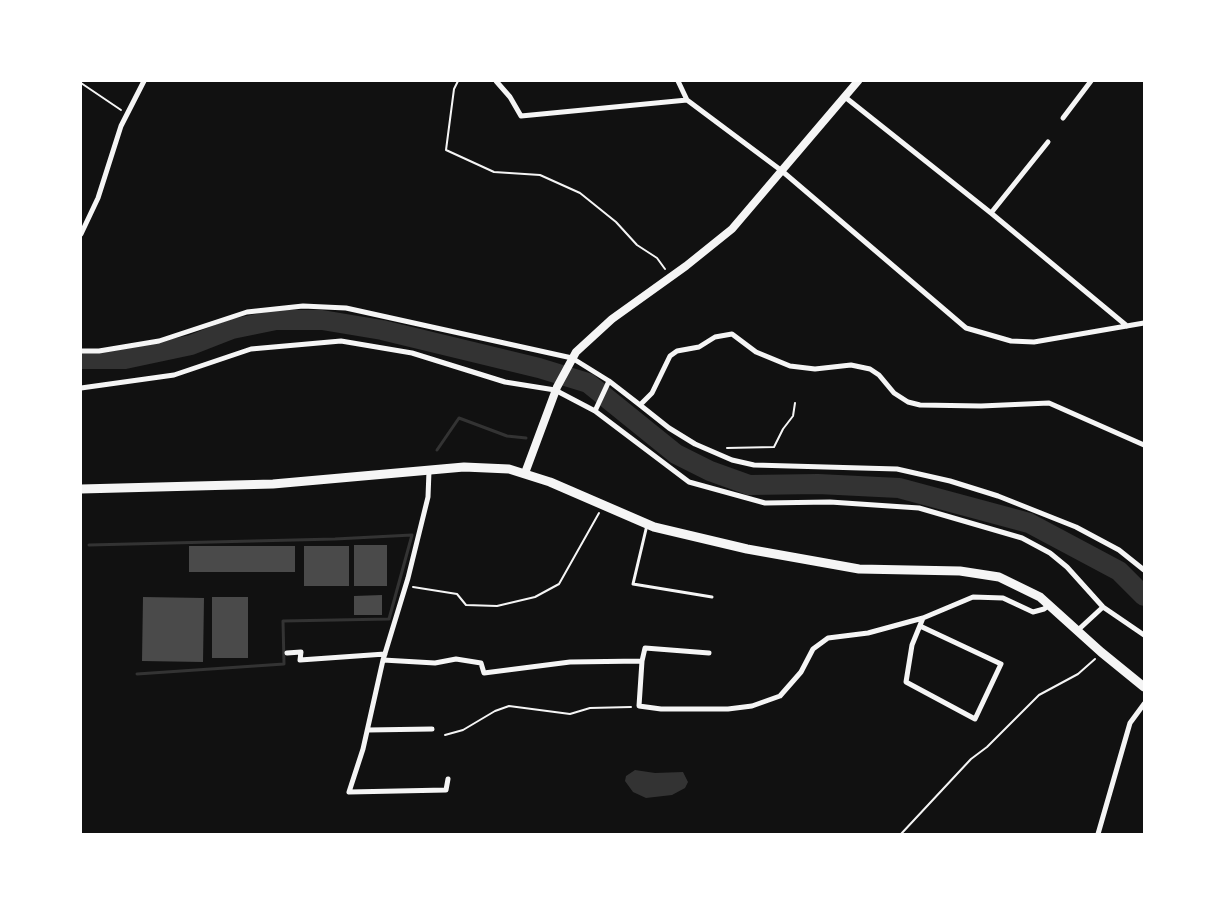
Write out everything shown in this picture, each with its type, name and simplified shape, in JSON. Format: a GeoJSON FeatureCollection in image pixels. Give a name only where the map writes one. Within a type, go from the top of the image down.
{"type":"FeatureCollection","features":[{"type":"Feature","properties":{"kind":"main road"},"geometry":{"type":"LineString","coordinates":[[81,487],[274,484],[481,466],[524,473],[647,524],[746,549],[859,569],[960,571],[999,577],[1040,597],[1101,652],[1144,686]]}},
{"type":"Feature","properties":{"kind":"street"},"geometry":{"type":"LineString","coordinates":[[81,234],[98,198],[121,126],[144,81]]}},
{"type":"Feature","properties":{"kind":"street"},"geometry":{"type":"LineString","coordinates":[[496,81],[510,97],[521,116],[687,100]]}},
{"type":"Feature","properties":{"kind":"street"},"geometry":{"type":"LineString","coordinates":[[678,81],[687,100],[782,171],[966,328],[997,338],[1034,342],[1144,323]]}},
{"type":"Feature","properties":{"kind":"street"},"geometry":{"type":"LineString","coordinates":[[524,473],[556,389],[570,361],[588,338],[732,229],[858,81]]}},
{"type":"Feature","properties":{"kind":"street"},"geometry":{"type":"LineString","coordinates":[[1062,118],[1091,81]]}},
{"type":"Feature","properties":{"kind":"street"},"geometry":{"type":"LineString","coordinates":[[845,97],[991,213],[1127,326]]}},
{"type":"Feature","properties":{"kind":"street"},"geometry":{"type":"LineString","coordinates":[[991,213],[1048,142]]}},
{"type":"Feature","properties":{"kind":"street"},"geometry":{"type":"LineString","coordinates":[[81,351],[159,341],[248,312],[303,306],[346,308],[570,361],[609,381],[669,428],[695,444],[739,462],[754,466],[897,469],[950,481],[990,494],[1076,527],[1119,550],[1144,570]]}},
{"type":"Feature","properties":{"kind":"street"},"geometry":{"type":"LineString","coordinates":[[640,405],[652,393],[670,356],[677,351],[699,347],[715,337],[732,334],[756,352],[790,366],[815,369],[851,365],[870,369],[879,375],[894,394],[908,402],[920,405],[981,406],[1049,403],[1144,445]]}},
{"type":"Feature","properties":{"kind":"street"},"geometry":{"type":"LineString","coordinates":[[81,388],[174,375],[251,349],[341,340],[412,353],[505,382],[556,389],[594,411],[689,482],[764,502],[830,502],[919,508],[1022,538],[1050,552],[1103,606],[1144,635]]}},
{"type":"Feature","properties":{"kind":"street"},"geometry":{"type":"LineString","coordinates":[[594,411],[609,381]]}},
{"type":"Feature","properties":{"kind":"street"},"geometry":{"type":"LineString","coordinates":[[430,471],[428,497],[406,586],[384,657],[368,730],[349,792],[446,790],[448,779]]}},
{"type":"Feature","properties":{"kind":"street"},"geometry":{"type":"LineString","coordinates":[[81,487],[81,493]]}},
{"type":"Feature","properties":{"kind":"street"},"geometry":{"type":"LineString","coordinates":[[709,654],[645,648],[642,661],[639,706],[700,710],[752,706],[780,696],[801,672],[813,649],[828,638],[868,634],[923,618],[973,597],[1003,598],[1033,612],[1044,609],[1049,605]]}},
{"type":"Feature","properties":{"kind":"street"},"geometry":{"type":"LineString","coordinates":[[1078,630],[1103,606]]}},
{"type":"Feature","properties":{"kind":"street"},"geometry":{"type":"LineString","coordinates":[[920,626],[1001,664],[975,719],[906,682],[912,646],[923,618]]}},
{"type":"Feature","properties":{"kind":"street"},"geometry":{"type":"LineString","coordinates":[[287,653],[301,652],[300,660],[384,657],[435,663],[456,659],[481,663],[484,672],[570,662],[642,661]]}},
{"type":"Feature","properties":{"kind":"street"},"geometry":{"type":"LineString","coordinates":[[1098,834],[1130,723],[1144,704]]}},
{"type":"Feature","properties":{"kind":"street"},"geometry":{"type":"LineString","coordinates":[[368,730],[432,729]]}},
{"type":"Feature","properties":{"kind":"lane"},"geometry":{"type":"LineString","coordinates":[[647,524],[633,584],[712,597]]}},
{"type":"Feature","properties":{"kind":"path"},"geometry":{"type":"LineString","coordinates":[[458,81],[454,89],[446,150],[494,172],[540,176],[580,193],[616,222],[637,245],[657,258],[670,277]]}},
{"type":"Feature","properties":{"kind":"path"},"geometry":{"type":"LineString","coordinates":[[81,82],[116,108],[128,113]]}},
{"type":"Feature","properties":{"kind":"path"},"geometry":{"type":"LineString","coordinates":[[724,448],[774,447],[793,416],[795,403]]}},
{"type":"Feature","properties":{"kind":"path"},"geometry":{"type":"LineString","coordinates":[[406,586],[457,594],[466,605],[497,606],[541,594],[560,584],[603,505]]}},
{"type":"Feature","properties":{"kind":"path"},"geometry":{"type":"LineString","coordinates":[[901,834],[971,758],[987,747],[1039,695],[1078,674],[1101,652]]}},
{"type":"Feature","properties":{"kind":"path"},"geometry":{"type":"LineString","coordinates":[[446,735],[463,730],[495,711],[508,706],[570,714],[590,708],[639,706]]}},
{"type":"Feature","properties":{"kind":"shaded area"},"geometry":{"type":"Polygon","coordinates":[[[635,770],[655,773],[683,772],[688,782],[685,788],[672,795],[646,798],[633,792],[625,781],[626,776],[635,770]]]}},
{"type":"Feature","properties":{"kind":"building"},"geometry":{"type":"Polygon","coordinates":[[[354,545],[387,545],[387,586],[354,586],[354,545]]]}},
{"type":"Feature","properties":{"kind":"building"},"geometry":{"type":"Polygon","coordinates":[[[189,546],[295,546],[295,572],[189,572],[189,546]]]}},
{"type":"Feature","properties":{"kind":"building"},"geometry":{"type":"Polygon","coordinates":[[[304,546],[349,546],[349,586],[304,586],[304,546]]]}},
{"type":"Feature","properties":{"kind":"building"},"geometry":{"type":"Polygon","coordinates":[[[382,595],[382,615],[354,615],[354,596],[382,595]]]}},
{"type":"Feature","properties":{"kind":"building"},"geometry":{"type":"Polygon","coordinates":[[[143,597],[204,598],[203,662],[142,661],[143,597]]]}},
{"type":"Feature","properties":{"kind":"building"},"geometry":{"type":"Polygon","coordinates":[[[212,597],[248,597],[248,658],[212,658],[212,597]]]}},
{"type":"Feature","properties":{"kind":"waterway"},"geometry":{"type":"LineString","coordinates":[[81,359],[125,359],[191,345],[232,329],[276,320],[322,320],[382,330],[539,368],[588,383],[676,454],[710,471],[749,485],[818,484],[899,488],[1029,523],[1119,571],[1144,596]]}},
{"type":"Feature","properties":{"kind":"waterway"},"geometry":{"type":"LineString","coordinates":[[437,450],[459,418],[507,436],[526,438]]}},
{"type":"Feature","properties":{"kind":"waterway"},"geometry":{"type":"LineString","coordinates":[[89,545],[335,539],[412,535],[389,619],[283,621],[284,664],[137,674]]}}]}
